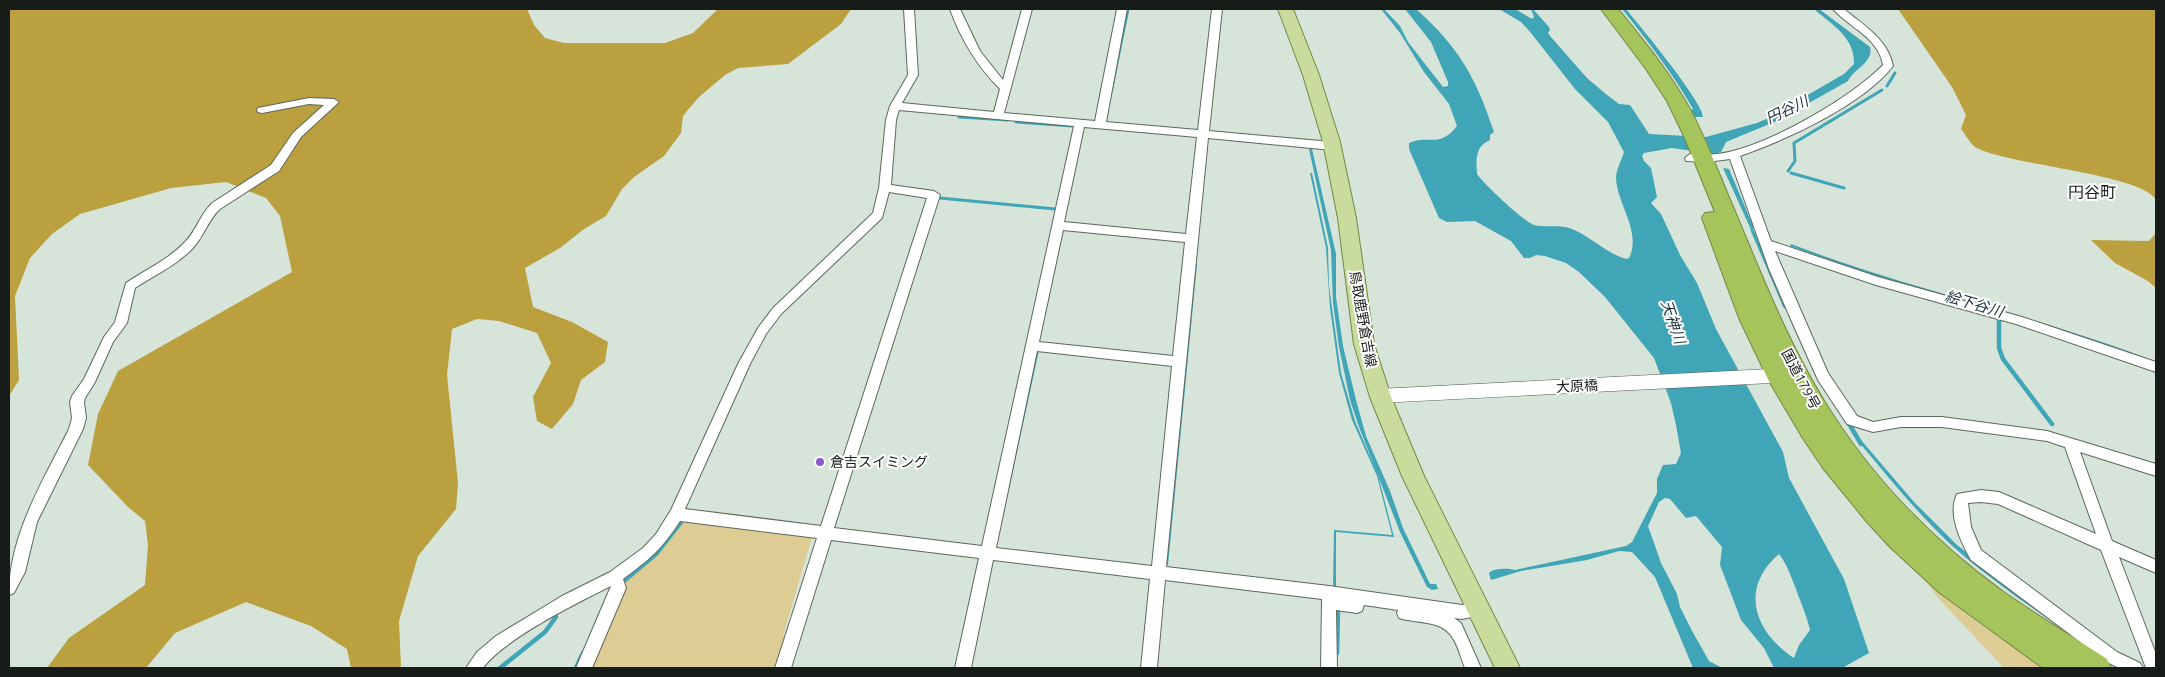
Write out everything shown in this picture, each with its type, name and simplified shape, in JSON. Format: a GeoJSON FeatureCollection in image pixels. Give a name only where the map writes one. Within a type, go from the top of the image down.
{"type":"FeatureCollection","features":[{"type":"Feature","properties":{"kind":"highway","name":"国道179号"},"geometry":{"type":"LineString","coordinates":[[1596,9],[1643,72],[1697,159]]}},
{"type":"Feature","properties":{"kind":"highway","name":"国道179号"},"geometry":{"type":"LineString","coordinates":[[1609,9],[1656,68],[1677,103],[1697,159],[1787,375],[1818,441],[1856,491],[1888,528],[1950,585],[2066,668]]}},
{"type":"Feature","properties":{"kind":"highway","name":"国道179号"},"geometry":{"type":"LineString","coordinates":[[1787,375],[1820,415],[1850,460],[1888,504],[1908,523],[1981,590],[2096,668]]}},
{"type":"Feature","properties":{"kind":"main road","name":"鳥取鹿野倉吉線"},"geometry":{"type":"LineString","coordinates":[[1285,9],[1309,66],[1327,120],[1342,188],[1366,353],[1379,396],[1419,494],[1480,609],[1508,668]]}},
{"type":"Feature","properties":{"kind":"street"},"geometry":{"type":"LineString","coordinates":[[474,668],[501,641],[567,601],[615,576],[654,545],[676,514],[744,364],[762,331],[777,311],[878,215],[885,188],[891,120],[895,106],[913,75],[909,9]]}},
{"type":"Feature","properties":{"kind":"street"},"geometry":{"type":"LineString","coordinates":[[954,9],[972,47],[990,75],[1004,88]]}},
{"type":"Feature","properties":{"kind":"street"},"geometry":{"type":"LineString","coordinates":[[998,116],[1004,88],[1028,9]]}},
{"type":"Feature","properties":{"kind":"street"},"geometry":{"type":"LineString","coordinates":[[1100,124],[1122,9]]}},
{"type":"Feature","properties":{"kind":"street"},"geometry":{"type":"LineString","coordinates":[[1148,668],[1192,239],[1218,9]]}},
{"type":"Feature","properties":{"kind":"street"},"geometry":{"type":"LineString","coordinates":[[1697,159],[1734,154],[1760,144],[1814,118],[1880,75],[1888,66],[1886,54],[1880,44],[1838,9]]}},
{"type":"Feature","properties":{"kind":"street"},"geometry":{"type":"LineString","coordinates":[[9,588],[15,580],[22,558],[30,522],[76,429],[79,418],[77,402],[79,396],[89,382],[108,340],[121,323],[130,286],[164,266],[178,255],[191,242],[209,212],[216,206],[275,168],[297,135],[334,102],[309,102],[262,110]]}},
{"type":"Feature","properties":{"kind":"street"},"geometry":{"type":"LineString","coordinates":[[895,106],[1332,146]]}},
{"type":"Feature","properties":{"kind":"street"},"geometry":{"type":"LineString","coordinates":[[963,668],[1080,122]]}},
{"type":"Feature","properties":{"kind":"street"},"geometry":{"type":"LineString","coordinates":[[1734,154],[1775,269],[1819,367],[1852,420],[1873,427],[1901,422],[1942,422],[2047,436],[2156,470]]}},
{"type":"Feature","properties":{"kind":"street"},"geometry":{"type":"LineString","coordinates":[[783,668],[934,194],[885,188]]}},
{"type":"Feature","properties":{"kind":"street"},"geometry":{"type":"LineString","coordinates":[[1058,225],[1192,239]]}},
{"type":"Feature","properties":{"kind":"street"},"geometry":{"type":"LineString","coordinates":[[1766,244],[1876,281],[2018,320],[2156,367]]}},
{"type":"Feature","properties":{"kind":"street"},"geometry":{"type":"LineString","coordinates":[[1032,346],[1180,362]]}},
{"type":"Feature","properties":{"kind":"street","name":"大原橋"},"geometry":{"type":"LineString","coordinates":[[1379,396],[1787,375]]}},
{"type":"Feature","properties":{"kind":"street"},"geometry":{"type":"LineString","coordinates":[[2070,442],[2107,546],[2154,668]]}},
{"type":"Feature","properties":{"kind":"street"},"geometry":{"type":"LineString","coordinates":[[2135,668],[2112,657],[1976,555],[1969,543],[1963,523],[1960,509],[1962,498],[1981,496],[1999,498],[2156,567]]}},
{"type":"Feature","properties":{"kind":"street"},"geometry":{"type":"LineString","coordinates":[[676,514],[1158,572],[1329,598],[1438,618],[1451,623],[1456,628],[1473,668]]}},
{"type":"Feature","properties":{"kind":"street"},"geometry":{"type":"LineString","coordinates":[[584,668],[619,588],[615,576]]}},
{"type":"Feature","properties":{"kind":"street"},"geometry":{"type":"LineString","coordinates":[[1329,598],[1462,612],[1480,609]]}},
{"type":"Feature","properties":{"kind":"street"},"geometry":{"type":"LineString","coordinates":[[1329,598],[1329,668]]}},
{"type":"Feature","properties":{"kind":"shaded area"},"geometry":{"type":"Polygon","coordinates":[[[9,9],[527,9],[534,25],[545,38],[564,43],[665,43],[693,33],[718,9],[851,9],[841,24],[788,64],[738,68],[725,75],[699,97],[687,111],[683,116],[681,133],[664,156],[634,177],[622,189],[606,216],[584,229],[560,248],[525,268],[533,307],[572,322],[608,342],[605,362],[581,380],[573,404],[552,429],[537,421],[533,397],[551,363],[537,333],[499,321],[477,319],[452,329],[447,375],[458,483],[456,509],[418,556],[399,621],[401,668],[351,668],[347,649],[311,626],[246,602],[175,633],[146,668],[47,668],[69,638],[145,585],[148,545],[145,521],[128,507],[88,465],[98,414],[118,371],[292,272],[280,216],[266,198],[226,182],[171,188],[80,214],[52,234],[30,258],[15,296],[19,380],[9,396],[9,9]]]}},
{"type":"Feature","properties":{"kind":"shaded area"},"geometry":{"type":"Polygon","coordinates":[[[1898,9],[2156,9],[2156,200],[2146,191],[2127,183],[2015,159],[1975,147],[1961,129],[1966,115],[1952,87],[1898,9]]]}},
{"type":"Feature","properties":{"kind":"shaded area"},"geometry":{"type":"Polygon","coordinates":[[[2156,233],[2156,288],[2148,281],[2115,263],[2091,240],[2149,241],[2156,233]]]}},
{"type":"Feature","properties":{"kind":"shaded area"},"geometry":{"type":"Polygon","coordinates":[[[680,518],[812,537],[783,636],[788,641],[779,668],[591,668],[594,655],[623,587],[623,577],[680,518]]]}},
{"type":"Feature","properties":{"kind":"shaded area"},"geometry":{"type":"Polygon","coordinates":[[[1919,573],[1983,626],[2047,668],[2004,668],[1940,600],[1919,573]]]}},
{"type":"Feature","properties":{"kind":"water"},"geometry":{"type":"Polygon","coordinates":[[[1381,9],[1384,9],[1400,26],[1408,42],[1443,87],[1448,86],[1448,82],[1431,42],[1405,9],[1416,9],[1431,23],[1455,50],[1473,79],[1494,132],[1490,135],[1490,140],[1479,150],[1477,159],[1477,174],[1488,186],[1513,210],[1534,225],[1572,229],[1612,253],[1626,259],[1629,258],[1633,238],[1617,188],[1616,178],[1624,152],[1608,122],[1575,89],[1531,33],[1521,22],[1499,9],[1515,9],[1532,19],[1534,17],[1531,9],[1533,9],[1549,27],[1548,33],[1550,36],[1587,78],[1619,104],[1630,105],[1649,134],[1706,137],[1757,123],[1789,109],[1806,96],[1844,74],[1854,64],[1851,46],[1835,26],[1814,9],[1819,9],[1870,47],[1869,57],[1848,81],[1779,120],[1726,142],[1721,152],[1714,154],[1672,148],[1644,153],[1642,156],[1651,168],[1657,197],[1651,203],[1661,214],[1680,255],[1697,283],[1716,329],[1783,452],[1789,478],[1844,579],[1869,653],[1842,668],[1774,668],[1764,648],[1741,620],[1720,565],[1722,547],[1696,516],[1686,518],[1670,499],[1665,498],[1659,502],[1648,526],[1661,563],[1677,594],[1680,607],[1691,629],[1709,661],[1722,668],[1693,668],[1655,577],[1632,552],[1619,551],[1587,560],[1521,571],[1491,580],[1489,573],[1497,569],[1515,570],[1626,546],[1632,542],[1657,493],[1657,479],[1663,465],[1676,464],[1681,453],[1671,403],[1654,358],[1605,297],[1579,272],[1566,263],[1545,256],[1536,255],[1524,258],[1511,241],[1475,221],[1447,222],[1439,218],[1409,149],[1409,143],[1445,137],[1457,126],[1449,104],[1424,72],[1400,33],[1381,9]],[[1779,554],[1767,567],[1759,581],[1756,595],[1757,609],[1761,623],[1769,636],[1794,658],[1799,645],[1810,630],[1787,566],[1779,554]]]}},
{"type":"Feature","properties":{"kind":"water"},"geometry":{"type":"Polygon","coordinates":[[[1622,9],[1626,9],[1670,64],[1693,96],[1703,117],[1695,117],[1691,110],[1693,109],[1669,70],[1622,9]]]}},
{"type":"Feature","properties":{"kind":"water"},"geometry":{"type":"Polygon","coordinates":[[[1309,149],[1312,149],[1336,254],[1336,297],[1343,346],[1366,436],[1390,491],[1403,528],[1430,584],[1436,584],[1438,589],[1432,590],[1427,587],[1400,532],[1350,400],[1339,347],[1333,303],[1331,250],[1309,149]]]}},
{"type":"Feature","properties":{"kind":"water"},"geometry":{"type":"Polygon","coordinates":[[[1723,168],[1729,169],[1753,226],[1753,234],[1723,168]]]}},
{"type":"Feature","properties":{"kind":"water"},"geometry":{"type":"Polygon","coordinates":[[[1310,173],[1312,173],[1328,248],[1329,286],[1341,373],[1355,421],[1378,475],[1394,537],[1336,532],[1336,587],[1333,587],[1334,530],[1392,535],[1377,476],[1352,420],[1339,373],[1330,308],[1326,248],[1310,173]]]}},
{"type":"Feature","properties":{"kind":"water","name":"絵下谷川"},"geometry":{"type":"Polygon","coordinates":[[[1791,244],[1882,275],[2066,330],[2156,362],[2156,365],[1876,277],[1790,246],[1791,244]]]}},
{"type":"Feature","properties":{"kind":"water"},"geometry":{"type":"Polygon","coordinates":[[[1196,264],[1168,565],[1166,565],[1196,264]]]}},
{"type":"Feature","properties":{"kind":"water"},"geometry":{"type":"Polygon","coordinates":[[[1037,350],[1039,350],[997,545],[995,545],[1037,350]]]}},
{"type":"Feature","properties":{"kind":"water"},"geometry":{"type":"Polygon","coordinates":[[[1861,440],[1914,502],[1957,545],[2079,641],[1963,556],[1891,480],[1859,442],[1861,440]]]}},
{"type":"Feature","properties":{"kind":"waterway"},"geometry":{"type":"LineString","coordinates":[[1111,92],[1128,9]]}},
{"type":"Feature","properties":{"kind":"waterway"},"geometry":{"type":"LineString","coordinates":[[1887,86],[1895,73]]}},
{"type":"Feature","properties":{"kind":"waterway"},"geometry":{"type":"LineString","coordinates":[[1788,171],[1795,161],[1794,143],[1882,90]]}},
{"type":"Feature","properties":{"kind":"waterway"},"geometry":{"type":"LineString","coordinates":[[959,117],[1008,120]]}},
{"type":"Feature","properties":{"kind":"waterway"},"geometry":{"type":"LineString","coordinates":[[1016,122],[1072,126]]}},
{"type":"Feature","properties":{"kind":"waterway"},"geometry":{"type":"LineString","coordinates":[[1791,173],[1844,188]]}},
{"type":"Feature","properties":{"kind":"waterway"},"geometry":{"type":"LineString","coordinates":[[940,198],[1055,209]]}},
{"type":"Feature","properties":{"kind":"waterway"},"geometry":{"type":"LineString","coordinates":[[1752,230],[1781,298]]}},
{"type":"Feature","properties":{"kind":"waterway"},"geometry":{"type":"LineString","coordinates":[[1781,296],[1785,306]]}},
{"type":"Feature","properties":{"kind":"waterway","name":"絵下谷川"},"geometry":{"type":"LineString","coordinates":[[1999,320],[1999,348],[2003,359],[2052,424]]}},
{"type":"Feature","properties":{"kind":"waterway"},"geometry":{"type":"LineString","coordinates":[[1848,422],[1861,444]]}},
{"type":"Feature","properties":{"kind":"waterway"},"geometry":{"type":"LineString","coordinates":[[625,580],[656,554],[681,522]]}},
{"type":"Feature","properties":{"kind":"waterway"},"geometry":{"type":"LineString","coordinates":[[1337,653],[1338,610]]}},
{"type":"Feature","properties":{"kind":"waterway"},"geometry":{"type":"LineString","coordinates":[[500,668],[545,632],[556,617]]}},
{"type":"Feature","properties":{"kind":"waterway"},"geometry":{"type":"LineString","coordinates":[[576,668],[583,653]]}},
{"type":"Feature","properties":{"kind":"place","name":"倉吉スイミング"},"geometry":{"type":"Point","coordinates":[820,462]}},
{"type":"Feature","properties":{"kind":"district","name":"円谷町"},"geometry":{"type":"Point","coordinates":[2092,192]}},
{"type":"Feature","properties":{"kind":"water label","name":"円谷川"},"geometry":{"type":"Point","coordinates":[1787,110]}},
{"type":"Feature","properties":{"kind":"water label","name":"天神川"},"geometry":{"type":"Point","coordinates":[1673,322]}}]}
